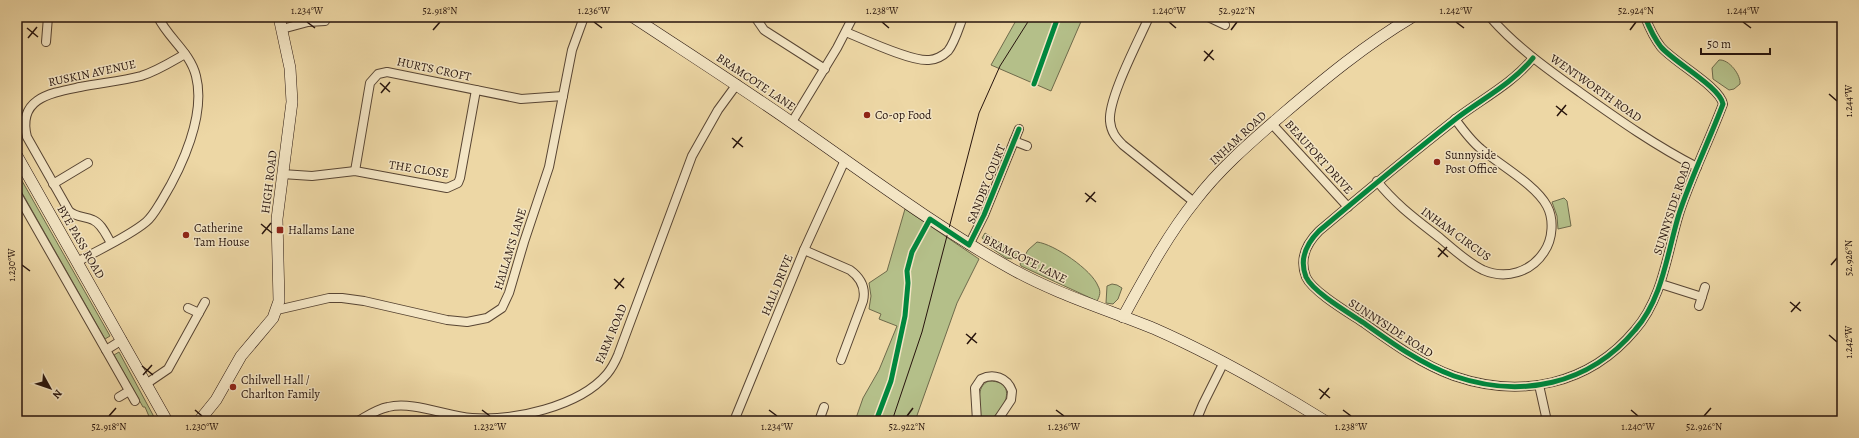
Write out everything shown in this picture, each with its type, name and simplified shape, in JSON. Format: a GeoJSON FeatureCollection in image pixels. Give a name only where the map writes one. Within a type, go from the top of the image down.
{"type":"FeatureCollection","features":[{"type":"Feature","properties":{"kind":"street"},"geometry":{"type":"LineString","coordinates":[[46,42],[48,17]]}},
{"type":"Feature","properties":{"kind":"street"},"geometry":{"type":"LineString","coordinates":[[77,262],[142,225],[152,216],[166,193],[186,154],[195,120],[198,96],[196,76],[185,54],[167,33],[158,17]]}},
{"type":"Feature","properties":{"kind":"street","name":"HIGH ROAD"},"geometry":{"type":"LineString","coordinates":[[198,421],[216,400],[241,356],[269,323],[277,310],[279,301],[280,288],[277,219],[292,102],[291,76],[279,17]]}},
{"type":"Feature","properties":{"kind":"street","name":"HALLAM'S LANE"},"geometry":{"type":"LineString","coordinates":[[277,310],[329,298],[342,298],[364,301],[458,322],[474,322],[494,314],[502,308],[509,293],[549,167],[573,48],[584,17]]}},
{"type":"Feature","properties":{"kind":"street","name":"BRAMCOTE LANE"},"geometry":{"type":"LineString","coordinates":[[633,17],[737,84],[970,245],[1037,282],[1179,340],[1224,362],[1325,421]]}},
{"type":"Feature","properties":{"kind":"street"},"geometry":{"type":"LineString","coordinates":[[755,17],[764,30],[825,69]]}},
{"type":"Feature","properties":{"kind":"street"},"geometry":{"type":"LineString","coordinates":[[792,122],[825,69],[853,17]]}},
{"type":"Feature","properties":{"kind":"street"},"geometry":{"type":"LineString","coordinates":[[846,32],[915,58],[930,60],[941,56],[947,51],[963,17]]}},
{"type":"Feature","properties":{"kind":"street"},"geometry":{"type":"LineString","coordinates":[[1149,17],[1117,90],[1111,114],[1111,128],[1115,138],[1194,202]]}},
{"type":"Feature","properties":{"kind":"street"},"geometry":{"type":"LineString","coordinates":[[1208,17],[1225,25]]}},
{"type":"Feature","properties":{"kind":"street","name":"INHAM ROAD"},"geometry":{"type":"LineString","coordinates":[[1123,317],[1160,253],[1194,202],[1227,164],[1337,68],[1398,21],[1412,17]]}},
{"type":"Feature","properties":{"kind":"street","name":"WENTWORTH ROAD"},"geometry":{"type":"LineString","coordinates":[[1490,17],[1503,32],[1533,58],[1631,128],[1654,143],[1698,167]]}},
{"type":"Feature","properties":{"kind":"street","name":"SUNNYSIDE ROAD"},"geometry":{"type":"LineString","coordinates":[[1533,58],[1516,76],[1455,119],[1377,181],[1319,231],[1307,246],[1304,266],[1306,276],[1315,288],[1420,360],[1454,376],[1501,387],[1539,385],[1574,376],[1606,358],[1637,329],[1656,296],[1661,284],[1680,213],[1723,104],[1720,94],[1715,89],[1684,68],[1661,47],[1645,17]]}},
{"type":"Feature","properties":{"kind":"street"},"geometry":{"type":"LineString","coordinates":[[282,29],[308,22],[325,21]]}},
{"type":"Feature","properties":{"kind":"street","name":"RUSKIN AVENUE"},"geometry":{"type":"LineString","coordinates":[[111,243],[96,222],[75,216],[69,211],[27,137],[25,129],[27,116],[34,103],[51,93],[140,76],[164,66],[185,54]]}},
{"type":"Feature","properties":{"kind":"street","name":"HURTS CROFT"},"geometry":{"type":"LineString","coordinates":[[355,172],[370,83],[378,74],[387,72],[521,99],[563,96]]}},
{"type":"Feature","properties":{"kind":"street","name":"FARM ROAD"},"geometry":{"type":"LineString","coordinates":[[358,421],[378,410],[397,405],[471,418],[511,418],[555,406],[578,395],[602,379],[618,355],[692,156],[718,110],[737,84]]}},
{"type":"Feature","properties":{"kind":"street","name":"THE CLOSE"},"geometry":{"type":"LineString","coordinates":[[282,174],[312,176],[355,172],[448,188],[453,186],[458,183],[460,178],[476,90]]}},
{"type":"Feature","properties":{"kind":"street","name":"INHAM CIRCUS"},"geometry":{"type":"LineString","coordinates":[[1377,181],[1404,211],[1484,270],[1509,275],[1521,272],[1533,265],[1545,252],[1550,240],[1551,223],[1547,206],[1536,191],[1480,149],[1455,119]]}},
{"type":"Feature","properties":{"kind":"street","name":"BEAUFORT DRIVE"},"geometry":{"type":"LineString","coordinates":[[1272,124],[1348,207]]}},
{"type":"Feature","properties":{"kind":"street","name":"SANDBY COURT"},"geometry":{"type":"LineString","coordinates":[[970,245],[982,220],[1019,129]]}},
{"type":"Feature","properties":{"kind":"street","name":"SANDBY COURT"},"geometry":{"type":"LineString","coordinates":[[1014,141],[1027,146]]}},
{"type":"Feature","properties":{"kind":"street","name":"BYE PASS ROAD"},"geometry":{"type":"LineString","coordinates":[[17,156],[167,421]]}},
{"type":"Feature","properties":{"kind":"street","name":"HALL DRIVE"},"geometry":{"type":"LineString","coordinates":[[734,421],[804,250],[845,160]]}},
{"type":"Feature","properties":{"kind":"street"},"geometry":{"type":"LineString","coordinates":[[53,184],[88,163]]}},
{"type":"Feature","properties":{"kind":"street"},"geometry":{"type":"LineString","coordinates":[[17,194],[135,401]]}},
{"type":"Feature","properties":{"kind":"street"},"geometry":{"type":"LineString","coordinates":[[804,250],[850,270],[862,283],[865,294],[842,360]]}},
{"type":"Feature","properties":{"kind":"street"},"geometry":{"type":"LineString","coordinates":[[1661,284],[1702,297]]}},
{"type":"Feature","properties":{"kind":"street"},"geometry":{"type":"LineString","coordinates":[[1699,306],[1705,287]]}},
{"type":"Feature","properties":{"kind":"street"},"geometry":{"type":"LineString","coordinates":[[146,384],[168,369],[205,302]]}},
{"type":"Feature","properties":{"kind":"street"},"geometry":{"type":"LineString","coordinates":[[188,308],[199,313]]}},
{"type":"Feature","properties":{"kind":"street"},"geometry":{"type":"LineString","coordinates":[[106,350],[122,340]]}},
{"type":"Feature","properties":{"kind":"street"},"geometry":{"type":"LineString","coordinates":[[1196,421],[1202,404],[1224,362]]}},
{"type":"Feature","properties":{"kind":"street"},"geometry":{"type":"LineString","coordinates":[[977,421],[975,388],[981,379],[992,376],[1003,379],[1012,391],[1011,400],[997,421]]}},
{"type":"Feature","properties":{"kind":"street"},"geometry":{"type":"LineString","coordinates":[[1539,385],[1547,421]]}},
{"type":"Feature","properties":{"kind":"street"},"geometry":{"type":"LineString","coordinates":[[119,397],[129,391]]}},
{"type":"Feature","properties":{"kind":"street"},"geometry":{"type":"LineString","coordinates":[[820,421],[824,407]]}},
{"type":"Feature","properties":{"kind":"green space"},"geometry":{"type":"Polygon","coordinates":[[[1018,17],[1083,17],[1051,91],[991,65],[1018,17]]]}},
{"type":"Feature","properties":{"kind":"green space"},"geometry":{"type":"Polygon","coordinates":[[[1719,60],[1727,62],[1734,68],[1739,76],[1740,84],[1734,89],[1729,90],[1713,79],[1712,68],[1719,60]]]}},
{"type":"Feature","properties":{"kind":"green space"},"geometry":{"type":"Polygon","coordinates":[[[17,172],[110,336],[105,339],[17,184],[17,172]]]}},
{"type":"Feature","properties":{"kind":"green space"},"geometry":{"type":"Polygon","coordinates":[[[1564,198],[1567,201],[1571,226],[1558,229],[1557,216],[1552,202],[1564,198]]]}},
{"type":"Feature","properties":{"kind":"green space"},"geometry":{"type":"Polygon","coordinates":[[[905,209],[979,259],[957,303],[915,421],[855,421],[863,398],[879,370],[897,326],[879,319],[881,314],[869,309],[871,296],[869,283],[887,271],[905,209]]]}},
{"type":"Feature","properties":{"kind":"green space"},"geometry":{"type":"Polygon","coordinates":[[[985,233],[1018,254],[1012,259],[1006,258],[984,243],[985,241],[982,238],[985,233]]]}},
{"type":"Feature","properties":{"kind":"green space"},"geometry":{"type":"Polygon","coordinates":[[[1037,242],[1053,247],[1081,266],[1094,280],[1100,290],[1097,301],[1021,266],[1020,264],[1028,250],[1037,242]]]}},
{"type":"Feature","properties":{"kind":"green space"},"geometry":{"type":"Polygon","coordinates":[[[1112,284],[1122,288],[1118,299],[1113,304],[1106,303],[1107,286],[1112,284]]]}},
{"type":"Feature","properties":{"kind":"green space"},"geometry":{"type":"Polygon","coordinates":[[[119,352],[155,421],[151,421],[145,407],[143,407],[114,355],[119,352]]]}},
{"type":"Feature","properties":{"kind":"green space"},"geometry":{"type":"Polygon","coordinates":[[[989,381],[999,383],[1005,387],[1007,393],[1002,408],[990,419],[984,421],[980,417],[979,397],[982,387],[989,381]]]}},
{"type":"Feature","properties":{"kind":"tram line"},"geometry":{"type":"LineString","coordinates":[[892,421],[922,332],[979,113],[1000,66],[1031,17]]}},
{"type":"Feature","properties":{"kind":"cycle path"},"geometry":{"type":"LineString","coordinates":[[1034,84],[1058,17]]}},
{"type":"Feature","properties":{"kind":"cycle path"},"geometry":{"type":"LineString","coordinates":[[1533,58],[1507,83],[1457,118],[1319,231],[1305,252],[1303,264],[1306,277],[1323,296],[1385,338],[1442,371],[1479,383],[1504,386],[1529,386],[1552,382],[1575,375],[1597,364],[1617,349],[1635,330],[1652,304],[1663,275],[1679,214],[1723,104],[1720,97],[1714,90],[1661,47],[1645,17]]}},
{"type":"Feature","properties":{"kind":"cycle path"},"geometry":{"type":"LineString","coordinates":[[876,421],[891,381],[905,316],[908,283],[907,271],[912,252],[930,219],[969,245],[984,215],[1019,129]]}},
{"type":"Feature","properties":{"kind":"place","name":"Co-op Food"},"geometry":{"type":"Point","coordinates":[867,115]}},
{"type":"Feature","properties":{"kind":"place","name":"Sunnyside Post Office"},"geometry":{"type":"Point","coordinates":[1437,162]}},
{"type":"Feature","properties":{"kind":"place","name":"Hallams Lane"},"geometry":{"type":"Point","coordinates":[280,230]}},
{"type":"Feature","properties":{"kind":"place","name":"Catherine Tam House"},"geometry":{"type":"Point","coordinates":[186,235]}},
{"type":"Feature","properties":{"kind":"place","name":"Chilwell Hall / Charlton Family"},"geometry":{"type":"Point","coordinates":[233,387]}}]}
